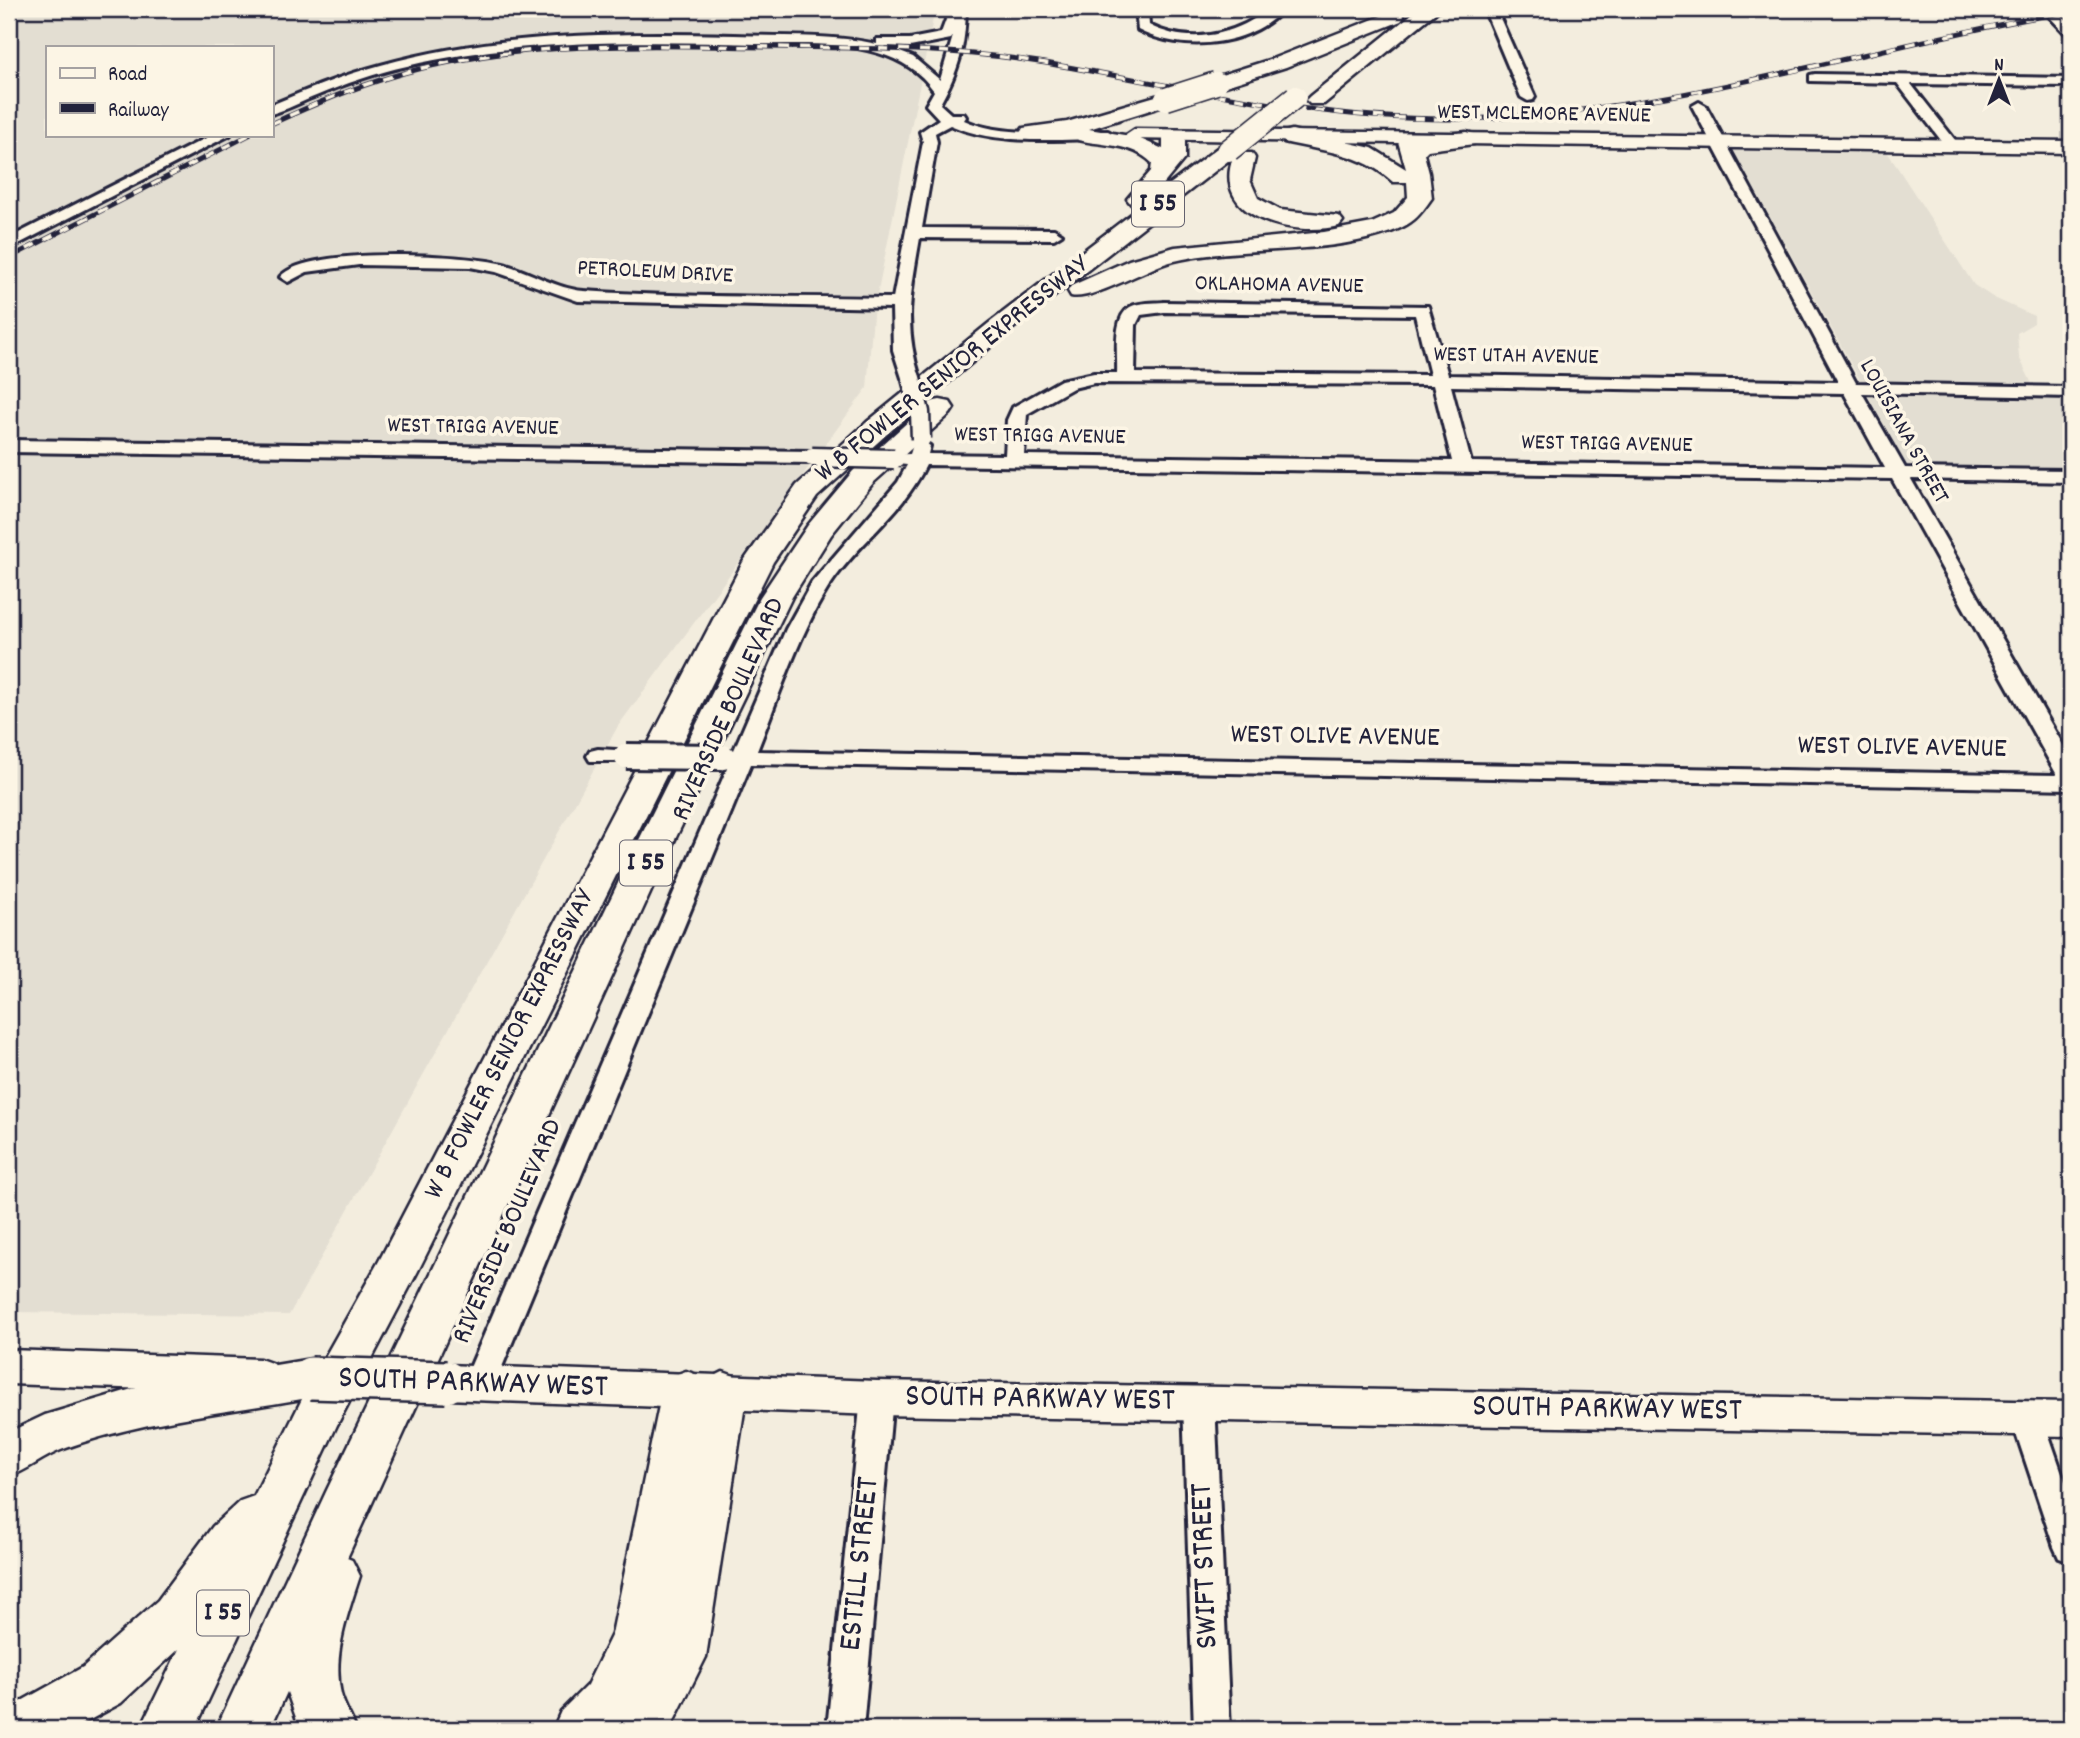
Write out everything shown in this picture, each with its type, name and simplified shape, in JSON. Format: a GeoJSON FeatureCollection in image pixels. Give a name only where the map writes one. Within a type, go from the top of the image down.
{"type":"FeatureCollection","features":[{"type":"Feature","properties":{"kind":"highway","name":"W B FOWLER SENIOR EXPRESSWAY"},"geometry":{"type":"LineString","coordinates":[[243,1729],[644,866],[776,597],[819,531],[863,477],[1084,275],[1243,152],[1317,100],[1430,9]]}},
{"type":"Feature","properties":{"kind":"highway","name":"W B FOWLER SENIOR EXPRESSWAY"},"geometry":{"type":"LineString","coordinates":[[1243,152],[1295,97],[1398,13]]}},
{"type":"Feature","properties":{"kind":"highway"},"geometry":{"type":"LineString","coordinates":[[1017,133],[1069,128],[1157,102],[1279,63],[1398,13]]}},
{"type":"Feature","properties":{"kind":"highway"},"geometry":{"type":"LineString","coordinates":[[1135,135],[1133,117],[1157,102]]}},
{"type":"Feature","properties":{"kind":"highway"},"geometry":{"type":"LineString","coordinates":[[1086,135],[1130,142],[1156,152],[1163,162],[1162,173]]}},
{"type":"Feature","properties":{"kind":"highway"},"geometry":{"type":"LineString","coordinates":[[1084,275],[1174,158],[1174,136]]}},
{"type":"Feature","properties":{"kind":"highway"},"geometry":{"type":"LineString","coordinates":[[1292,137],[1352,147],[1374,155],[1391,165],[1401,177]]}},
{"type":"Feature","properties":{"kind":"highway"},"geometry":{"type":"LineString","coordinates":[[1403,143],[1419,146],[1466,139]]}},
{"type":"Feature","properties":{"kind":"highway"},"geometry":{"type":"LineString","coordinates":[[1243,152],[1238,178],[1241,194],[1252,206],[1274,215],[1311,221],[1346,222],[1377,215],[1400,198],[1403,143]]}},
{"type":"Feature","properties":{"kind":"highway"},"geometry":{"type":"LineString","coordinates":[[1084,275],[1175,254],[1328,238],[1378,229],[1404,217],[1420,198],[1418,173],[1403,143]]}},
{"type":"Feature","properties":{"kind":"highway","name":"W B FOWLER SENIOR EXPRESSWAY"},"geometry":{"type":"LineString","coordinates":[[167,1729],[317,1417],[396,1272],[758,562],[807,491],[988,336],[1084,275]]}},
{"type":"Feature","properties":{"kind":"highway"},"geometry":{"type":"LineString","coordinates":[[9,1456],[45,1435],[132,1409],[310,1378]]}},
{"type":"Feature","properties":{"kind":"highway"},"geometry":{"type":"LineString","coordinates":[[580,1729],[606,1703],[638,1637],[705,1392]]}},
{"type":"Feature","properties":{"kind":"highway"},"geometry":{"type":"LineString","coordinates":[[642,1729],[680,1657],[705,1392]]}},
{"type":"Feature","properties":{"kind":"highway"},"geometry":{"type":"LineString","coordinates":[[329,1729],[312,1690],[316,1634],[342,1551],[351,1492]]}},
{"type":"Feature","properties":{"kind":"highway"},"geometry":{"type":"LineString","coordinates":[[22,1729],[102,1685],[112,1676],[176,1617],[231,1542],[279,1496]]}},
{"type":"Feature","properties":{"kind":"main road"},"geometry":{"type":"LineString","coordinates":[[1135,135],[1292,137],[1403,143]]}},
{"type":"Feature","properties":{"kind":"main road","name":"WEST MCLEMORE AVENUE"},"geometry":{"type":"LineString","coordinates":[[1466,139],[2071,147]]}},
{"type":"Feature","properties":{"kind":"main road","name":"SOUTH PARKWAY WEST"},"geometry":{"type":"LineString","coordinates":[[9,1367],[877,1398],[2071,1419]]}},
{"type":"Feature","properties":{"kind":"street"},"geometry":{"type":"LineString","coordinates":[[942,39],[949,9]]}},
{"type":"Feature","properties":{"kind":"street"},"geometry":{"type":"LineString","coordinates":[[725,39],[910,43],[942,39],[952,26],[958,9]]}},
{"type":"Feature","properties":{"kind":"street"},"geometry":{"type":"LineString","coordinates":[[929,146],[923,143],[927,110],[937,89],[951,73],[959,39],[958,9]]}},
{"type":"Feature","properties":{"kind":"street"},"geometry":{"type":"LineString","coordinates":[[1142,9],[1143,27],[1164,38],[1180,40],[1212,38],[1244,30],[1260,23],[1278,9]]}},
{"type":"Feature","properties":{"kind":"street"},"geometry":{"type":"LineString","coordinates":[[1490,9],[1528,97]]}},
{"type":"Feature","properties":{"kind":"street"},"geometry":{"type":"LineString","coordinates":[[2048,9],[2071,32]]}},
{"type":"Feature","properties":{"kind":"street"},"geometry":{"type":"LineString","coordinates":[[273,109],[328,86],[377,70],[469,50],[565,39],[915,38],[935,34],[942,39]]}},
{"type":"Feature","properties":{"kind":"street"},"geometry":{"type":"LineString","coordinates":[[854,37],[880,42],[915,55],[958,121],[1017,133]]}},
{"type":"Feature","properties":{"kind":"street"},"geometry":{"type":"LineString","coordinates":[[821,42],[893,53],[912,61],[937,89]]}},
{"type":"Feature","properties":{"kind":"street"},"geometry":{"type":"LineString","coordinates":[[1815,78],[2071,82]]}},
{"type":"Feature","properties":{"kind":"street"},"geometry":{"type":"LineString","coordinates":[[1901,80],[1952,145]]}},
{"type":"Feature","properties":{"kind":"street","name":"LOUISIANA STREET"},"geometry":{"type":"LineString","coordinates":[[1699,106],[1804,307],[2071,780]]}},
{"type":"Feature","properties":{"kind":"street"},"geometry":{"type":"LineString","coordinates":[[920,449],[920,412],[902,350],[900,303],[929,146],[942,132],[958,121]]}},
{"type":"Feature","properties":{"kind":"street"},"geometry":{"type":"LineString","coordinates":[[929,146],[950,136],[1017,133],[1135,135]]}},
{"type":"Feature","properties":{"kind":"street"},"geometry":{"type":"LineString","coordinates":[[9,244],[221,136]]}},
{"type":"Feature","properties":{"kind":"street"},"geometry":{"type":"LineString","coordinates":[[913,233],[1054,234]]}},
{"type":"Feature","properties":{"kind":"street","name":"PETROLEUM DRIVE"},"geometry":{"type":"LineString","coordinates":[[288,276],[303,268],[359,260],[470,262],[500,268],[578,296],[900,303]]}},
{"type":"Feature","properties":{"kind":"street","name":"OKLAHOMA AVENUE"},"geometry":{"type":"LineString","coordinates":[[1126,377],[1127,325],[1135,311],[1164,307],[1422,310],[1439,380]]}},
{"type":"Feature","properties":{"kind":"street","name":"WEST UTAH AVENUE"},"geometry":{"type":"LineString","coordinates":[[1014,462],[1016,420],[1019,411],[1083,379],[1126,377],[1439,380],[2071,392]]}},
{"type":"Feature","properties":{"kind":"street"},"geometry":{"type":"LineString","coordinates":[[1439,380],[1463,467]]}},
{"type":"Feature","properties":{"kind":"street","name":"WEST TRIGG AVENUE"},"geometry":{"type":"LineString","coordinates":[[9,446],[894,459],[920,449],[1014,462],[2071,476]]}},
{"type":"Feature","properties":{"kind":"street","name":"RIVERSIDE BOULEVARD"},"geometry":{"type":"LineString","coordinates":[[462,1383],[733,757],[826,576],[890,509],[920,449]]}},
{"type":"Feature","properties":{"kind":"street","name":"WEST OLIVE AVENUE"},"geometry":{"type":"LineString","coordinates":[[598,756],[2071,780]]}},
{"type":"Feature","properties":{"kind":"street","name":"ESTILL STREET"},"geometry":{"type":"LineString","coordinates":[[845,1729],[877,1398]]}},
{"type":"Feature","properties":{"kind":"street","name":"SWIFT STREET"},"geometry":{"type":"LineString","coordinates":[[1199,1402],[1212,1729]]}},
{"type":"Feature","properties":{"kind":"street"},"geometry":{"type":"LineString","coordinates":[[2027,1418],[2071,1547]]}},
{"type":"Feature","properties":{"kind":"shaded area"},"geometry":{"type":"Polygon","coordinates":[[[9,9],[935,9],[873,315],[867,388],[618,726],[289,1315],[9,1312],[9,9]]]}},
{"type":"Feature","properties":{"kind":"shaded area"},"geometry":{"type":"Polygon","coordinates":[[[1746,146],[1884,147],[1974,285],[1994,298],[2034,316],[2034,323],[2017,333],[2019,357],[2034,388],[2071,388],[2071,468],[1907,466],[1733,149],[1746,146]]]}},
{"type":"Feature","properties":{"kind":"railway"},"geometry":{"type":"LineString","coordinates":[[273,123],[360,87],[437,65],[532,51],[629,46],[940,51],[1039,62],[1247,100],[1351,114],[1457,119],[1535,115],[1689,93],[2071,11]]}},
{"type":"Feature","properties":{"kind":"railway"},"geometry":{"type":"LineString","coordinates":[[9,258],[247,136]]}}]}
